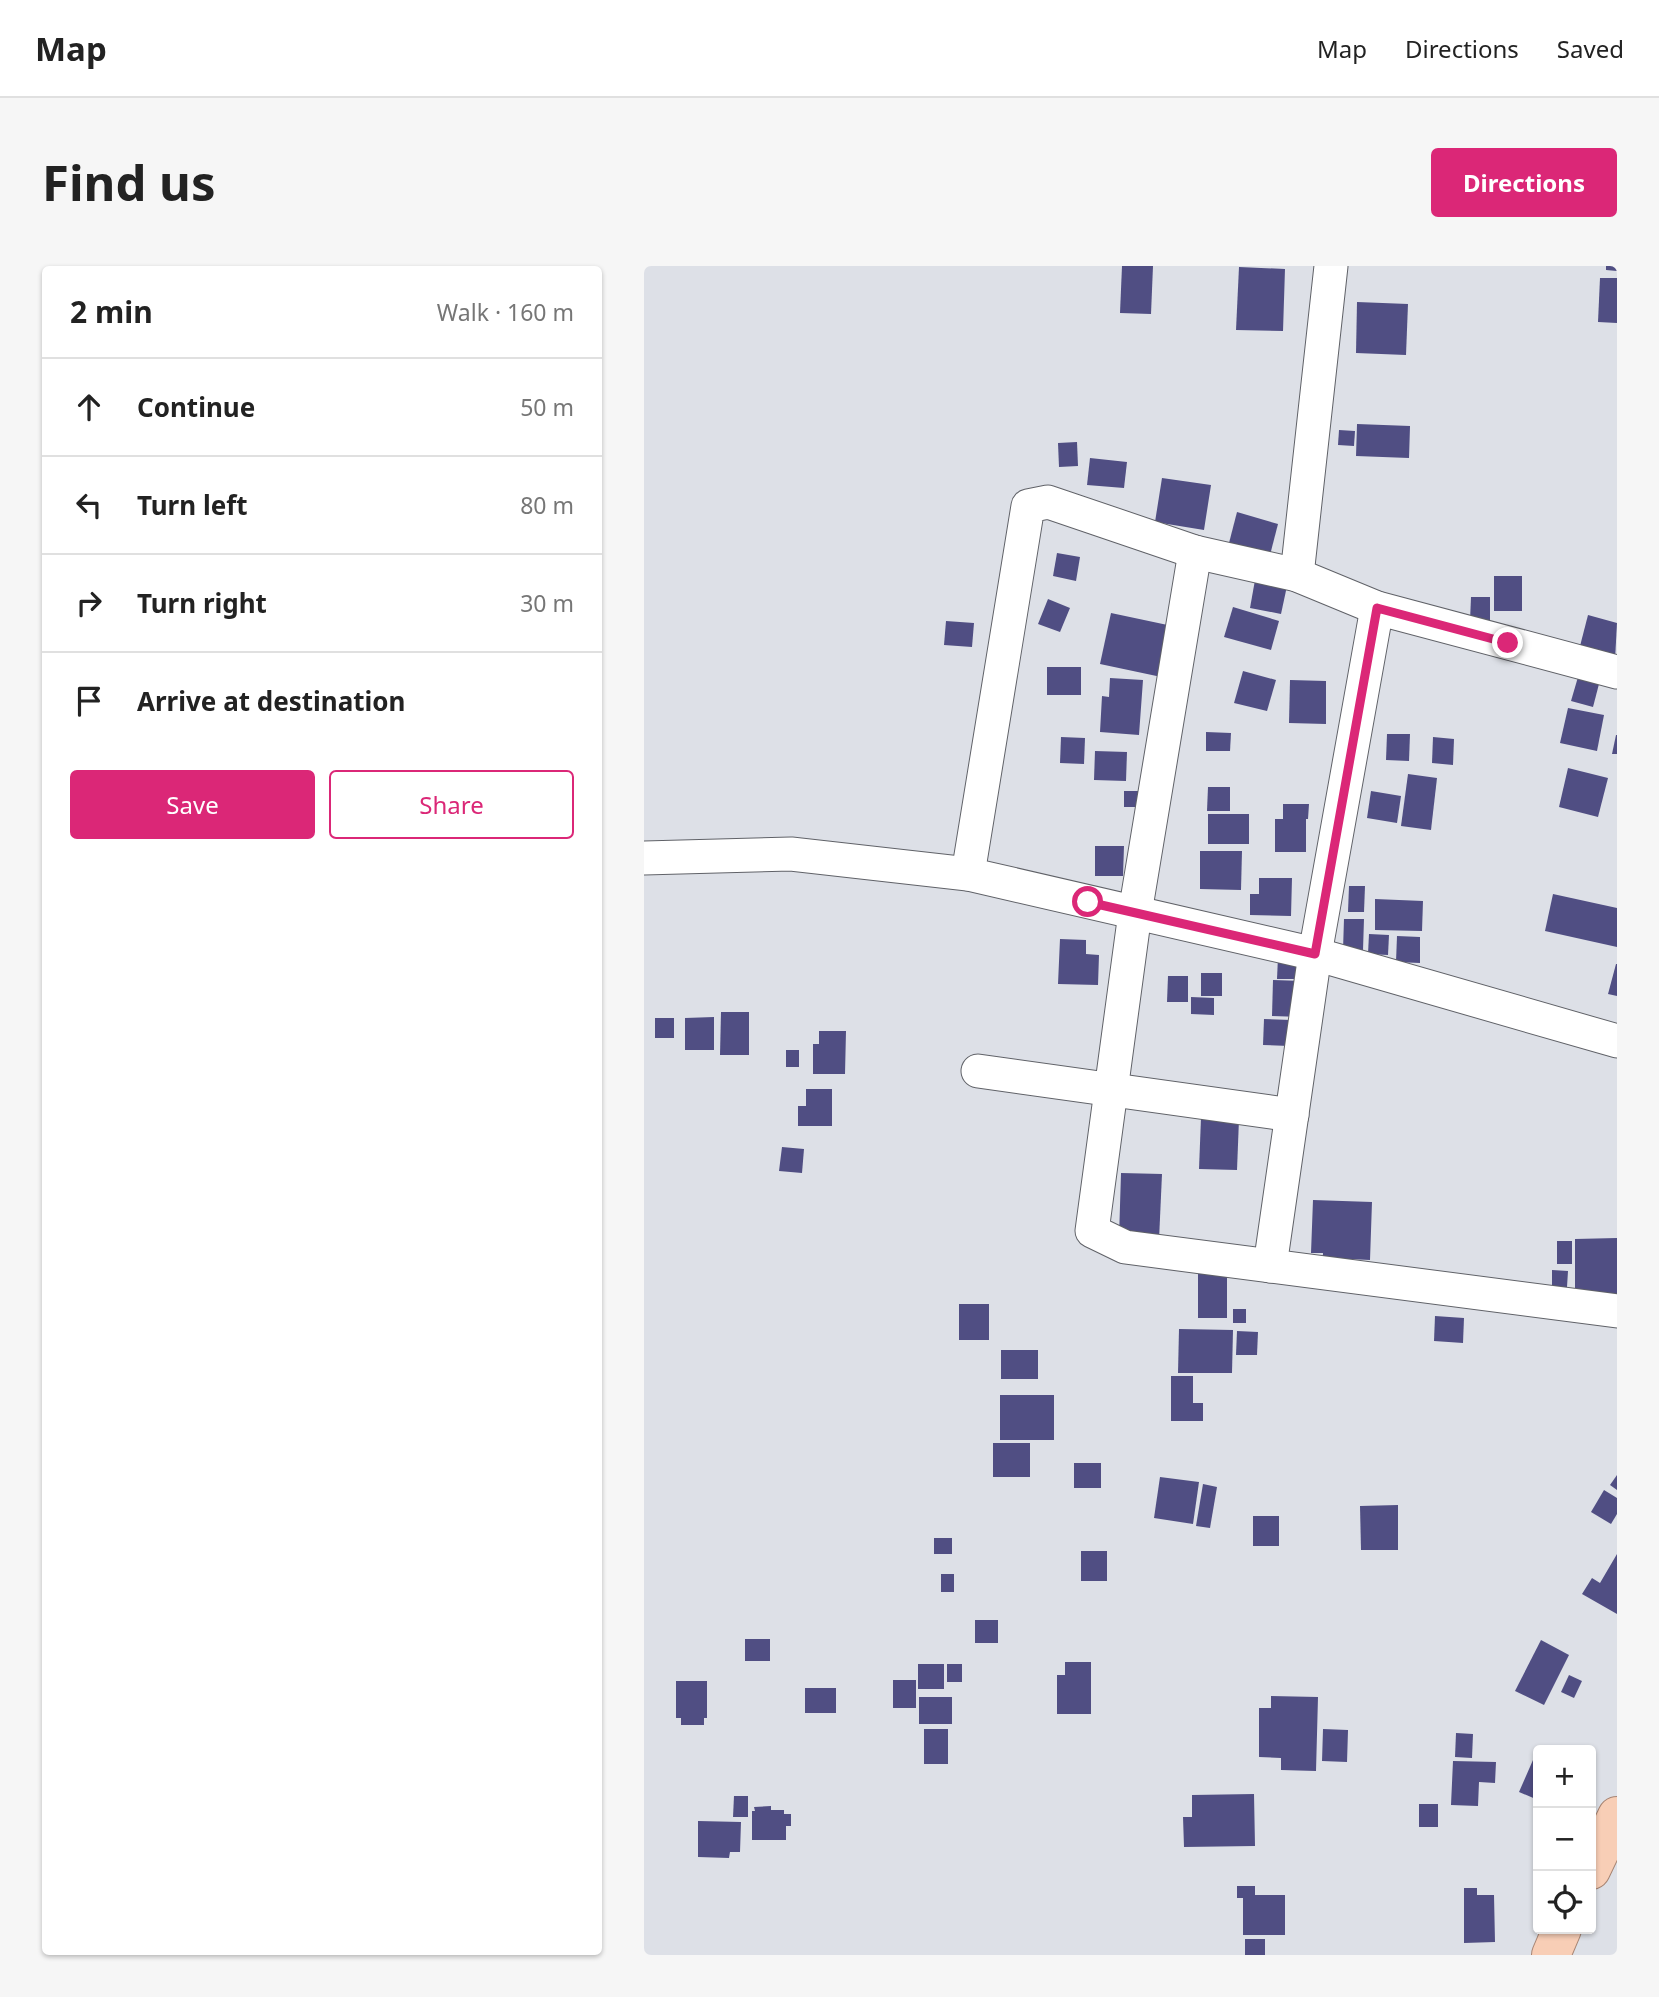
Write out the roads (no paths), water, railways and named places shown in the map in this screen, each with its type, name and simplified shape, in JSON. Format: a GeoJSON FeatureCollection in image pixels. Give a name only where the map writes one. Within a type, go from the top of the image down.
{"type":"FeatureCollection","features":[{"type":"Feature","properties":{"kind":"highway"},"geometry":{"type":"LineString","coordinates":[[1596,1860],[1617,1816]]}},
{"type":"Feature","properties":{"kind":"highway"},"geometry":{"type":"LineString","coordinates":[[1551,1955],[1560,1934]]}},
{"type":"Feature","properties":{"kind":"street"},"geometry":{"type":"LineString","coordinates":[[1297,575],[1331,266]]}},
{"type":"Feature","properties":{"kind":"street"},"geometry":{"type":"LineString","coordinates":[[968,874],[1028,506],[1048,502],[1195,552],[1297,575],[1377,608],[1617,672]]}},
{"type":"Feature","properties":{"kind":"street"},"geometry":{"type":"LineString","coordinates":[[1195,552],[1135,913],[1092,1231],[1125,1247],[1617,1311]]}},
{"type":"Feature","properties":{"kind":"street"},"geometry":{"type":"LineString","coordinates":[[1270,1266],[1315,954],[1377,608]]}},
{"type":"Feature","properties":{"kind":"street"},"geometry":{"type":"LineString","coordinates":[[644,858],[791,855],[968,874],[1315,954],[1617,1041]]}},
{"type":"Feature","properties":{"kind":"street"},"geometry":{"type":"LineString","coordinates":[[978,1072],[1292,1115]]}}]}
